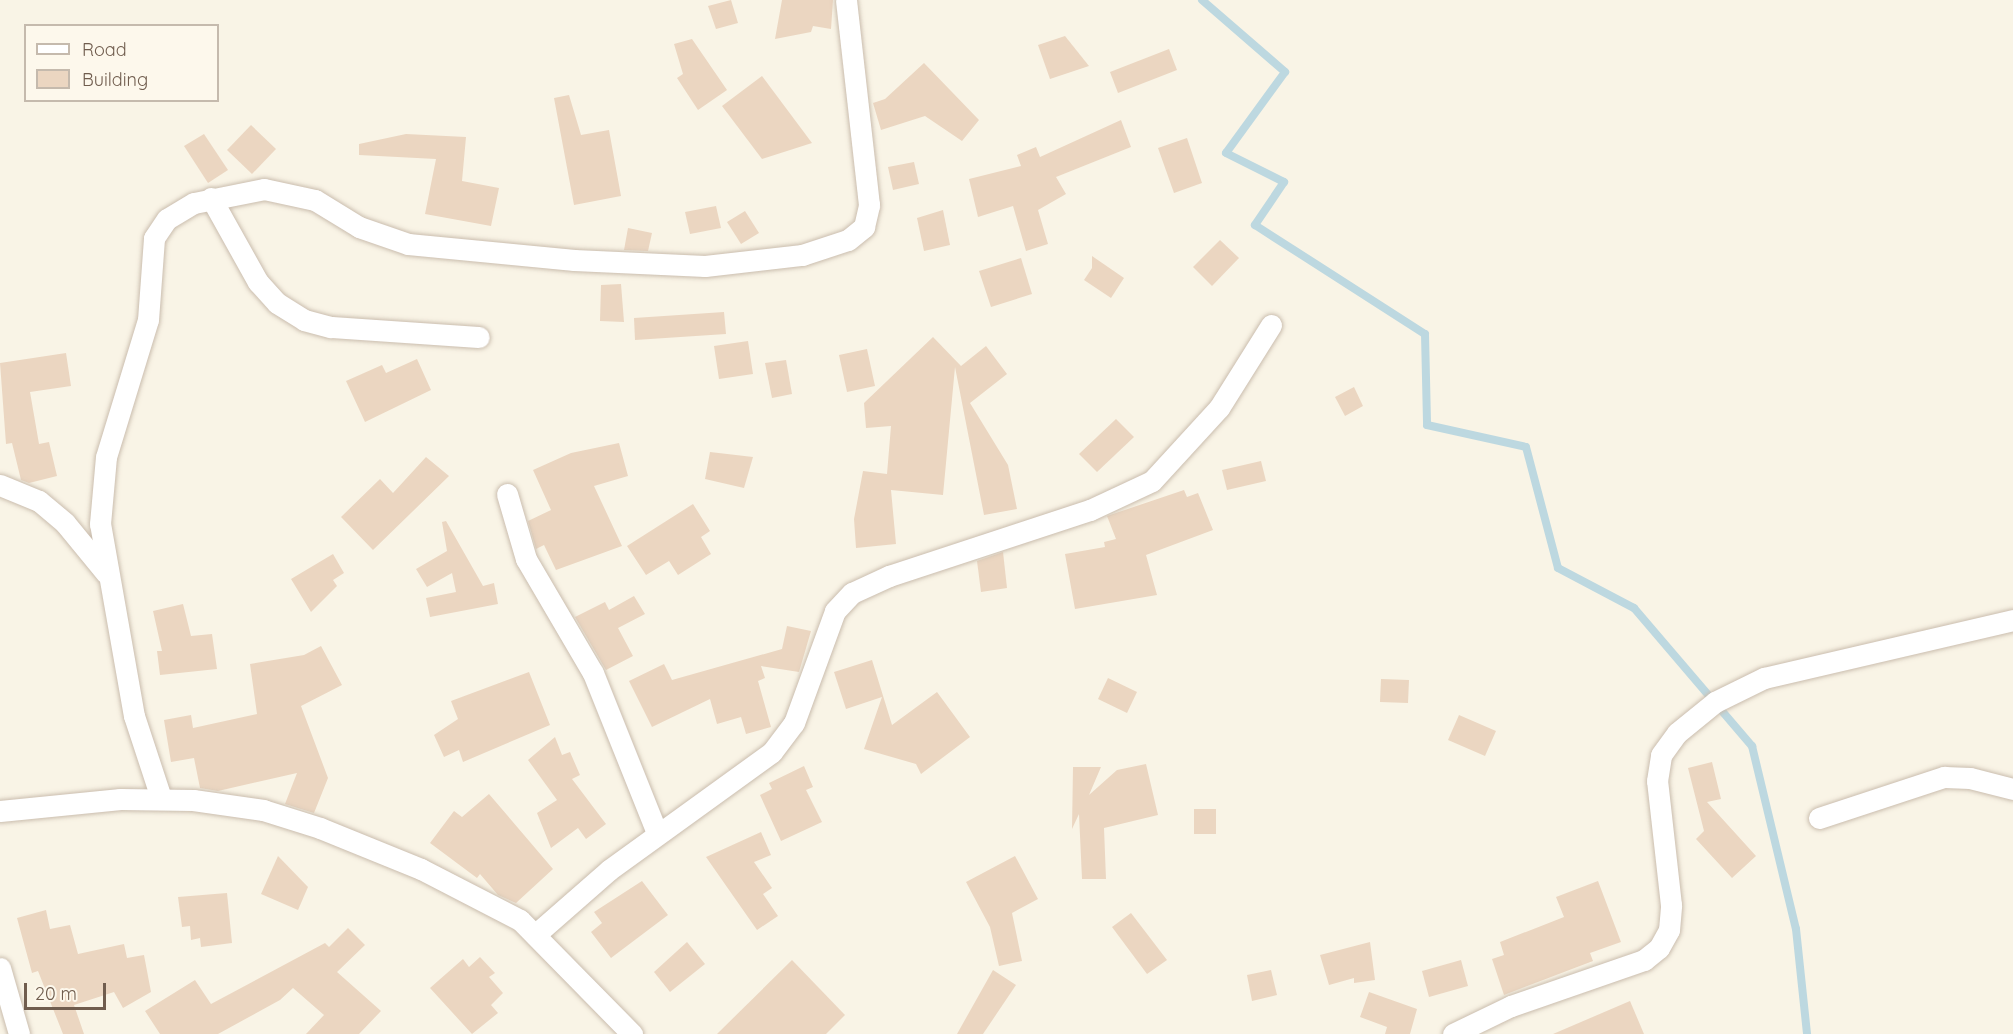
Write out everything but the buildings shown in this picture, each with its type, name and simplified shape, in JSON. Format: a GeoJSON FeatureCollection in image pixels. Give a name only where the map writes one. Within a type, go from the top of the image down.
{"type":"FeatureCollection","features":[{"type":"Feature","properties":{"kind":"street"},"geometry":{"type":"LineString","coordinates":[[161,798],[134,716],[106,573],[100,524],[102,479],[148,320],[154,238],[182,207],[211,198],[264,189],[293,192],[383,237],[445,248],[676,266],[802,255],[848,240],[864,227],[870,205],[846,0]]}},
{"type":"Feature","properties":{"kind":"street"},"geometry":{"type":"LineString","coordinates":[[211,198],[258,282],[277,303],[304,320],[331,327],[479,337]]}},
{"type":"Feature","properties":{"kind":"street"},"geometry":{"type":"LineString","coordinates":[[536,934],[577,895],[657,833],[772,752],[794,723],[835,611],[852,593],[889,576],[1090,510],[1152,481],[1219,408],[1271,325]]}},
{"type":"Feature","properties":{"kind":"street"},"geometry":{"type":"LineString","coordinates":[[0,485],[39,501],[65,523],[106,573]]}},
{"type":"Feature","properties":{"kind":"street"},"geometry":{"type":"LineString","coordinates":[[507,494],[526,559],[593,673],[657,833]]}},
{"type":"Feature","properties":{"kind":"street"},"geometry":{"type":"LineString","coordinates":[[1453,1034],[1511,1006],[1613,973],[1659,948],[1669,930],[1671,905],[1657,781],[1661,755],[1677,733],[1715,702],[1764,678],[2013,620]]}},
{"type":"Feature","properties":{"kind":"street"},"geometry":{"type":"LineString","coordinates":[[1819,818],[1944,777],[1970,778],[2013,789]]}},
{"type":"Feature","properties":{"kind":"street"},"geometry":{"type":"LineString","coordinates":[[0,811],[161,798],[219,801],[320,828],[481,896],[536,934],[632,1034]]}},
{"type":"Feature","properties":{"kind":"street"},"geometry":{"type":"LineString","coordinates":[[0,968],[19,1034]]}},
{"type":"Feature","properties":{"kind":"waterway"},"geometry":{"type":"LineString","coordinates":[[1202,0],[1285,72],[1226,153],[1284,182],[1255,225],[1425,334],[1427,425],[1526,447],[1558,568],[1634,608],[1752,746],[1796,929],[1807,1034]]}}]}
